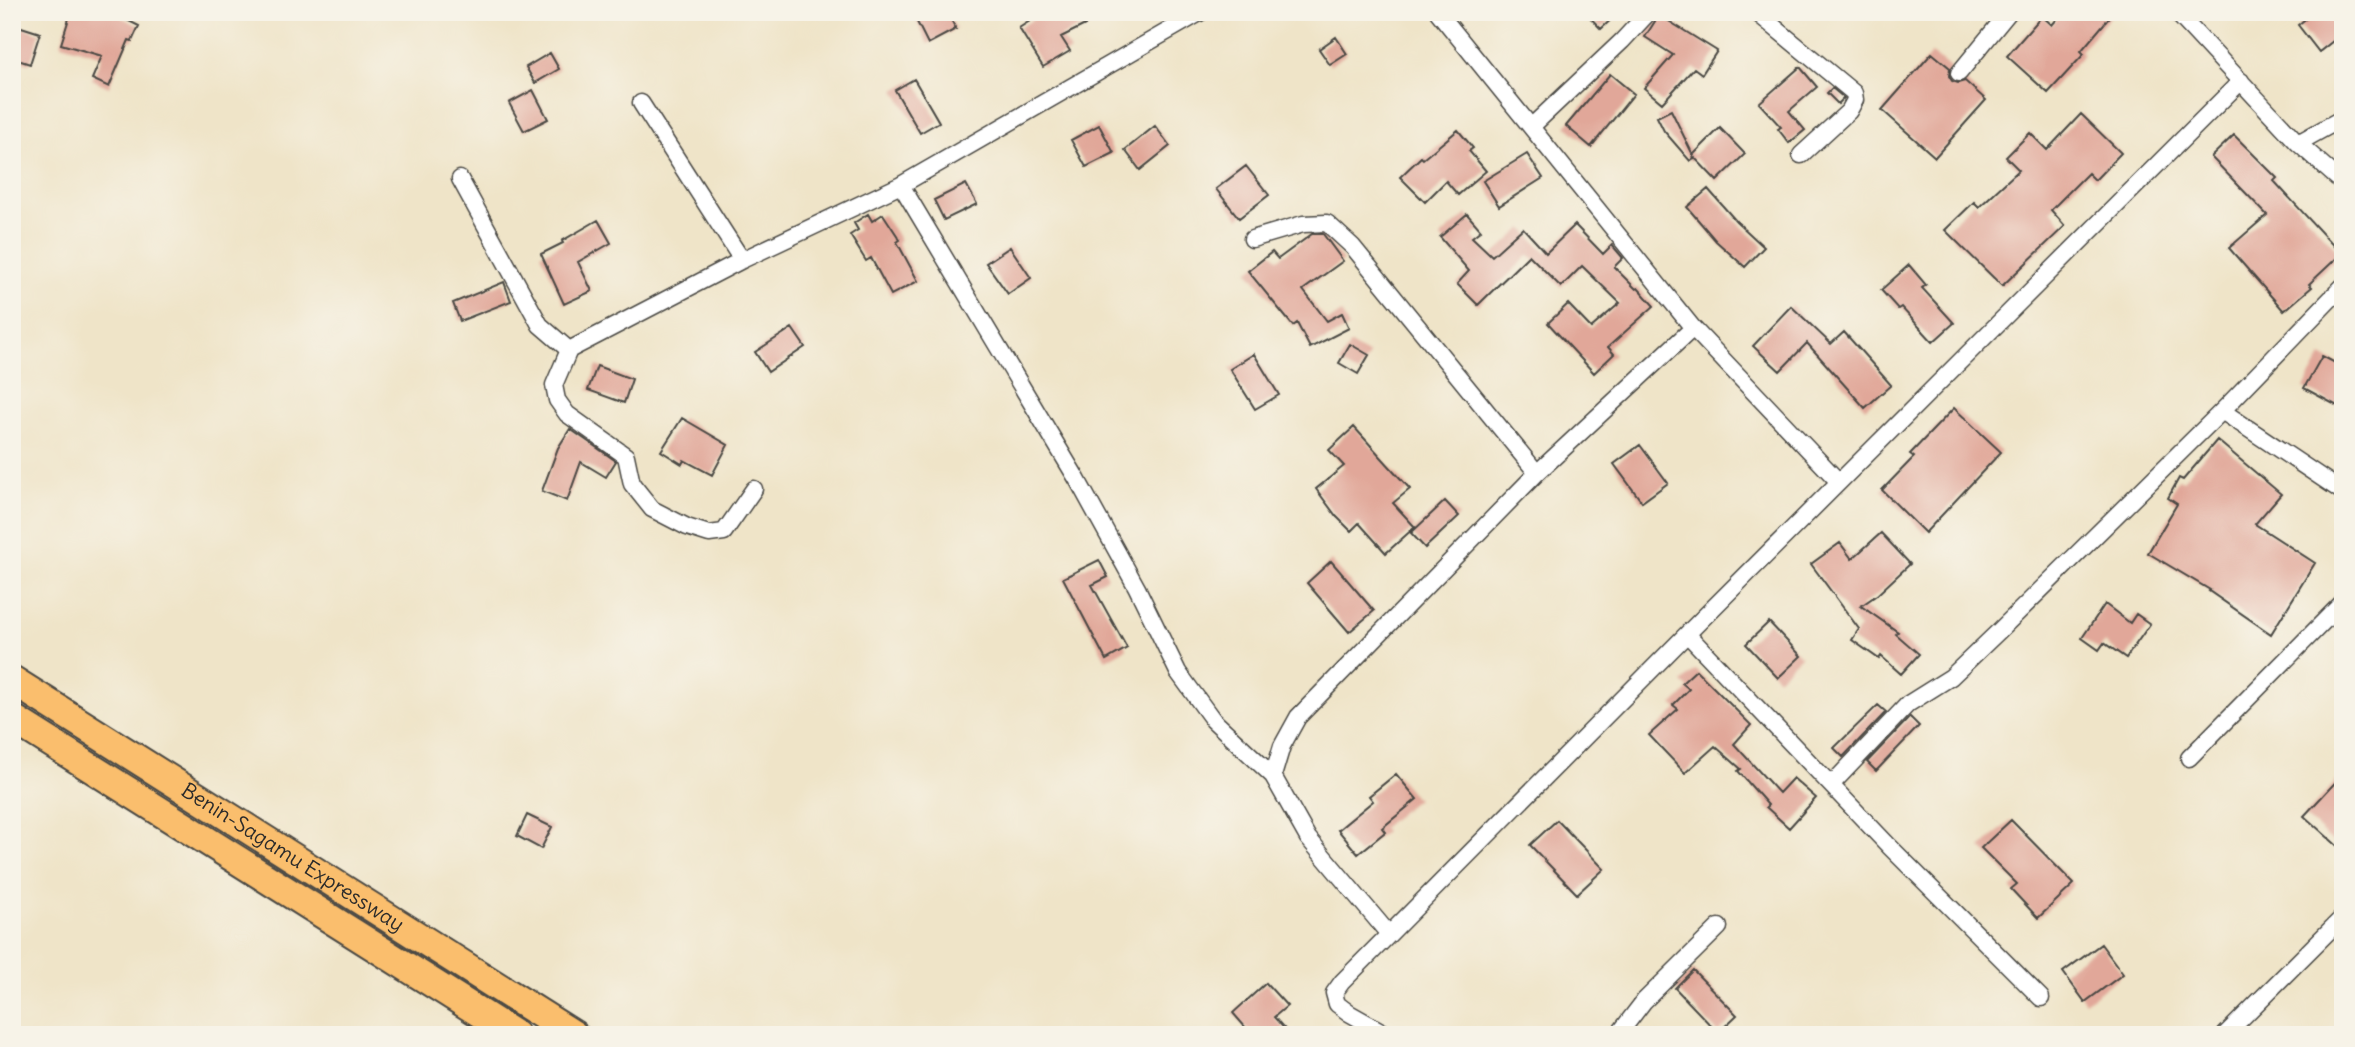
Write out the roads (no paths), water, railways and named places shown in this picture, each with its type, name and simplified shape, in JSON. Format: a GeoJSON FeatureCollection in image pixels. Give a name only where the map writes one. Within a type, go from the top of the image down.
{"type":"FeatureCollection","features":[{"type":"Feature","properties":{"kind":"highway","name":"Benin-Sagamu Expressway"},"geometry":{"type":"LineString","coordinates":[[12,680],[574,1035]]}},
{"type":"Feature","properties":{"kind":"highway","name":"Benin-Sagamu Expressway"},"geometry":{"type":"LineString","coordinates":[[12,718],[515,1035]]}},
{"type":"Feature","properties":{"kind":"street"},"geometry":{"type":"LineString","coordinates":[[754,488],[724,532],[709,534],[687,527],[652,509],[632,484],[626,456],[567,414],[557,400],[554,385],[569,350],[742,260],[901,185],[1201,12]]}},
{"type":"Feature","properties":{"kind":"street"},"geometry":{"type":"LineString","coordinates":[[1438,12],[1693,328],[1839,482]]}},
{"type":"Feature","properties":{"kind":"street"},"geometry":{"type":"LineString","coordinates":[[1531,127],[1649,12]]}},
{"type":"Feature","properties":{"kind":"street"},"geometry":{"type":"LineString","coordinates":[[1756,12],[1854,93],[1856,100],[1849,111],[1801,155]]}},
{"type":"Feature","properties":{"kind":"street"},"geometry":{"type":"LineString","coordinates":[[1959,73],[2008,12]]}},
{"type":"Feature","properties":{"kind":"street"},"geometry":{"type":"LineString","coordinates":[[2176,12],[2298,143],[2343,183]]}},
{"type":"Feature","properties":{"kind":"street"},"geometry":{"type":"LineString","coordinates":[[1388,1035],[1338,1004],[1334,993],[1342,982],[1686,634],[2241,81]]}},
{"type":"Feature","properties":{"kind":"street"},"geometry":{"type":"LineString","coordinates":[[641,103],[742,260]]}},
{"type":"Feature","properties":{"kind":"street"},"geometry":{"type":"LineString","coordinates":[[2298,143],[2343,118]]}},
{"type":"Feature","properties":{"kind":"street"},"geometry":{"type":"LineString","coordinates":[[460,179],[540,326],[569,350]]}},
{"type":"Feature","properties":{"kind":"street"},"geometry":{"type":"LineString","coordinates":[[901,185],[1077,479],[1138,588],[1178,672],[1213,720],[1273,776],[1308,838],[1388,933]]}},
{"type":"Feature","properties":{"kind":"street"},"geometry":{"type":"LineString","coordinates":[[1252,239],[1303,224],[1327,223],[1353,247],[1537,473]]}},
{"type":"Feature","properties":{"kind":"street"},"geometry":{"type":"LineString","coordinates":[[1831,785],[1908,704],[1951,677],[2222,411],[2343,286]]}},
{"type":"Feature","properties":{"kind":"street"},"geometry":{"type":"LineString","coordinates":[[1273,776],[1282,746],[1298,718],[1537,473],[1693,328]]}},
{"type":"Feature","properties":{"kind":"street"},"geometry":{"type":"LineString","coordinates":[[2222,411],[2343,492]]}},
{"type":"Feature","properties":{"kind":"street"},"geometry":{"type":"LineString","coordinates":[[2189,758],[2343,602]]}},
{"type":"Feature","properties":{"kind":"street"},"geometry":{"type":"LineString","coordinates":[[1686,634],[2041,998]]}},
{"type":"Feature","properties":{"kind":"street"},"geometry":{"type":"LineString","coordinates":[[2225,1035],[2343,917]]}},
{"type":"Feature","properties":{"kind":"street"},"geometry":{"type":"LineString","coordinates":[[1618,1035],[1644,1001],[1719,927]]}}]}
